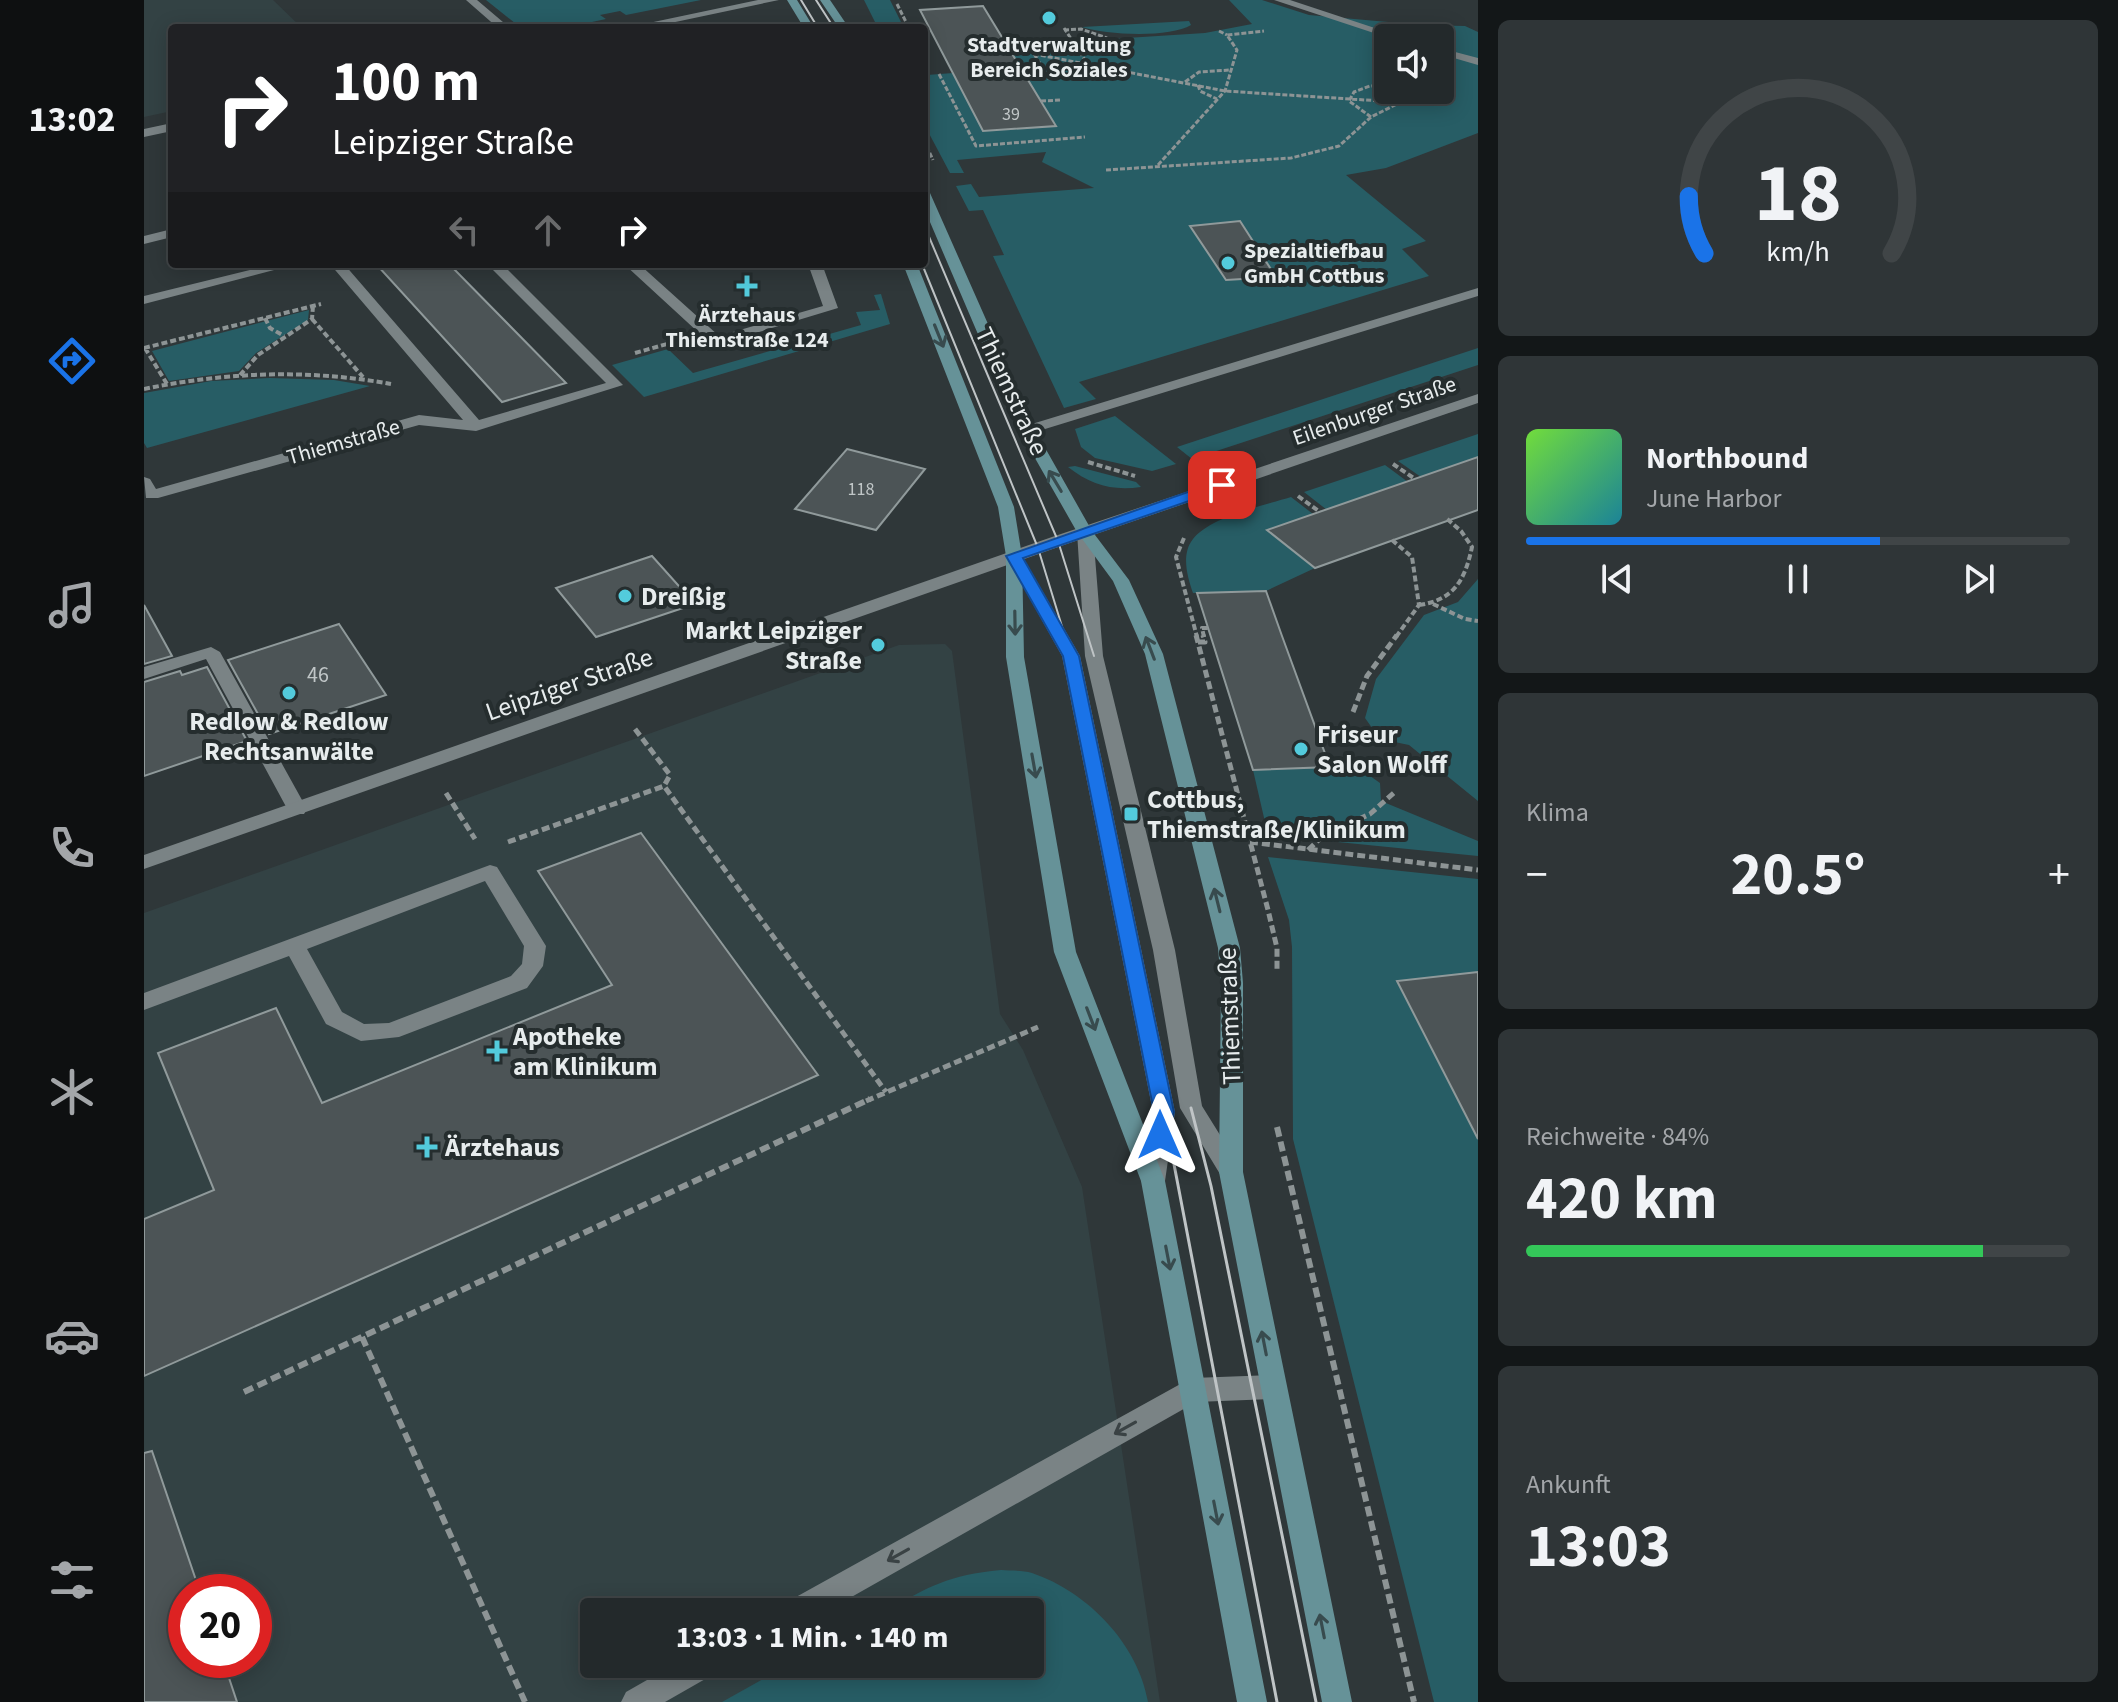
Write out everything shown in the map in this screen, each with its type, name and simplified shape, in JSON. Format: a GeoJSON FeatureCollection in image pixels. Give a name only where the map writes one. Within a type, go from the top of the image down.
{"type":"FeatureCollection","features":[{"type":"Feature","properties":{"kind":"main road"},"geometry":{"type":"LineString","coordinates":[[792,0],[807,24]]}},
{"type":"Feature","properties":{"kind":"main road"},"geometry":{"type":"LineString","coordinates":[[825,0],[841,24]]}},
{"type":"Feature","properties":{"kind":"main road","name":"Thiemstraße"},"geometry":{"type":"LineString","coordinates":[[928,202],[1027,430],[1085,532],[1121,580],[1154,654],[1229,948],[1232,983],[1231,1172],[1337,1702]]}},
{"type":"Feature","properties":{"kind":"main road","name":"Thiemstraße"},"geometry":{"type":"LineString","coordinates":[[912,268],[1006,507],[1014,556],[1015,657],[1065,952],[1153,1181],[1252,1702]]}},
{"type":"Feature","properties":{"kind":"street"},"geometry":{"type":"LineString","coordinates":[[471,0],[500,24]]}},
{"type":"Feature","properties":{"kind":"street"},"geometry":{"type":"LineString","coordinates":[[651,24],[774,0]]}},
{"type":"Feature","properties":{"kind":"street"},"geometry":{"type":"LineString","coordinates":[[1279,0],[1374,30]]}},
{"type":"Feature","properties":{"kind":"street"},"geometry":{"type":"LineString","coordinates":[[1454,55],[1478,62]]}},
{"type":"Feature","properties":{"kind":"street"},"geometry":{"type":"LineString","coordinates":[[144,133],[168,128]]}},
{"type":"Feature","properties":{"kind":"street"},"geometry":{"type":"LineString","coordinates":[[144,240],[168,234]]}},
{"type":"Feature","properties":{"kind":"street"},"geometry":{"type":"LineString","coordinates":[[144,300],[274,268]]}},
{"type":"Feature","properties":{"kind":"street"},"geometry":{"type":"LineString","coordinates":[[340,268],[476,426]]}},
{"type":"Feature","properties":{"kind":"street","name":"Thiemstraße"},"geometry":{"type":"LineString","coordinates":[[144,482],[152,495],[419,420],[476,426],[616,385],[498,268]]}},
{"type":"Feature","properties":{"kind":"street"},"geometry":{"type":"LineString","coordinates":[[635,268],[716,341],[831,308],[816,268]]}},
{"type":"Feature","properties":{"kind":"street"},"geometry":{"type":"LineString","coordinates":[[1027,430],[1478,292]]}},
{"type":"Feature","properties":{"kind":"street","name":"Eilenburger Straße"},"geometry":{"type":"LineString","coordinates":[[1058,541],[1478,398]]}},
{"type":"Feature","properties":{"kind":"street"},"geometry":{"type":"LineString","coordinates":[[1085,532],[1094,656],[1164,950],[1191,1108],[1231,1172]]}},
{"type":"Feature","properties":{"kind":"street","name":"Leipziger Straße"},"geometry":{"type":"LineString","coordinates":[[144,862],[1058,541]]}},
{"type":"Feature","properties":{"kind":"street"},"geometry":{"type":"LineString","coordinates":[[1014,556],[1071,656],[1164,1112],[1153,1181]]}},
{"type":"Feature","properties":{"kind":"street"},"geometry":{"type":"LineString","coordinates":[[144,673],[211,652],[297,809]]}},
{"type":"Feature","properties":{"kind":"street"},"geometry":{"type":"LineString","coordinates":[[144,1002],[294,945],[490,872],[535,946],[532,966],[519,982],[391,1031],[361,1033],[334,1018],[294,945]]}},
{"type":"Feature","properties":{"kind":"street"},"geometry":{"type":"LineString","coordinates":[[822,1598],[1193,1390],[1273,1387]]}},
{"type":"Feature","properties":{"kind":"street"},"geometry":{"type":"LineString","coordinates":[[636,1702],[679,1678]]}},
{"type":"Feature","properties":{"kind":"path"},"geometry":{"type":"LineString","coordinates":[[897,4],[907,24]]}},
{"type":"Feature","properties":{"kind":"path"},"geometry":{"type":"LineString","coordinates":[[1227,35],[1298,28],[1335,18]]}},
{"type":"Feature","properties":{"kind":"path"},"geometry":{"type":"LineString","coordinates":[[1087,64],[1064,29],[1081,29],[1107,38]]}},
{"type":"Feature","properties":{"kind":"path"},"geometry":{"type":"LineString","coordinates":[[1157,166],[1225,91],[1237,50],[1227,35],[1219,31]]}},
{"type":"Feature","properties":{"kind":"path"},"geometry":{"type":"LineString","coordinates":[[1027,42],[1049,79]]}},
{"type":"Feature","properties":{"kind":"path"},"geometry":{"type":"LineString","coordinates":[[1034,54],[1225,91],[1374,102]]}},
{"type":"Feature","properties":{"kind":"path"},"geometry":{"type":"LineString","coordinates":[[1184,82],[1199,72],[1230,70]]}},
{"type":"Feature","properties":{"kind":"path"},"geometry":{"type":"LineString","coordinates":[[939,74],[976,146],[1085,137]]}},
{"type":"Feature","properties":{"kind":"path"},"geometry":{"type":"LineString","coordinates":[[1198,85],[1200,91],[1217,99]]}},
{"type":"Feature","properties":{"kind":"path"},"geometry":{"type":"LineString","coordinates":[[1349,101],[1354,92],[1374,86]]}},
{"type":"Feature","properties":{"kind":"path"},"geometry":{"type":"LineString","coordinates":[[1454,94],[1460,93]]}},
{"type":"Feature","properties":{"kind":"path"},"geometry":{"type":"LineString","coordinates":[[1041,101],[1062,100]]}},
{"type":"Feature","properties":{"kind":"path"},"geometry":{"type":"LineString","coordinates":[[1349,101],[1371,117]]}},
{"type":"Feature","properties":{"kind":"path"},"geometry":{"type":"LineString","coordinates":[[1106,170],[1303,155],[1339,146],[1371,117],[1397,104]]}},
{"type":"Feature","properties":{"kind":"path"},"geometry":{"type":"LineString","coordinates":[[167,384],[145,348],[362,293]]}},
{"type":"Feature","properties":{"kind":"path"},"geometry":{"type":"LineString","coordinates":[[313,306],[312,319],[364,378]]}},
{"type":"Feature","properties":{"kind":"path"},"geometry":{"type":"LineString","coordinates":[[265,318],[270,328],[284,336]]}},
{"type":"Feature","properties":{"kind":"path"},"geometry":{"type":"LineString","coordinates":[[240,375],[258,355],[312,319]]}},
{"type":"Feature","properties":{"kind":"path"},"geometry":{"type":"LineString","coordinates":[[595,365],[707,332]]}},
{"type":"Feature","properties":{"kind":"path"},"geometry":{"type":"LineString","coordinates":[[144,389],[240,375],[364,378],[450,397]]}},
{"type":"Feature","properties":{"kind":"path"},"geometry":{"type":"LineString","coordinates":[[1391,463],[1415,479]]}},
{"type":"Feature","properties":{"kind":"path"},"geometry":{"type":"LineString","coordinates":[[1297,495],[1320,512]]}},
{"type":"Feature","properties":{"kind":"path"},"geometry":{"type":"LineString","coordinates":[[1419,605],[1432,604],[1450,596],[1467,574],[1472,547],[1461,531],[1446,518]]}},
{"type":"Feature","properties":{"kind":"path"},"geometry":{"type":"LineString","coordinates":[[1191,531],[1183,538],[1176,557],[1277,948],[1277,980]]}},
{"type":"Feature","properties":{"kind":"path"},"geometry":{"type":"LineString","coordinates":[[1353,712],[1367,676],[1419,605],[1412,557],[1392,540]]}},
{"type":"Feature","properties":{"kind":"path"},"geometry":{"type":"LineString","coordinates":[[1432,604],[1465,619],[1478,621]]}},
{"type":"Feature","properties":{"kind":"path"},"geometry":{"type":"LineString","coordinates":[[1198,642],[1205,642],[1202,628],[1209,628]]}},
{"type":"Feature","properties":{"kind":"path"},"geometry":{"type":"LineString","coordinates":[[496,846],[664,786],[670,775],[635,728]]}},
{"type":"Feature","properties":{"kind":"path"},"geometry":{"type":"LineString","coordinates":[[439,782],[482,851]]}},
{"type":"Feature","properties":{"kind":"path"},"geometry":{"type":"LineString","coordinates":[[664,786],[886,1092]]}},
{"type":"Feature","properties":{"kind":"path"},"geometry":{"type":"LineString","coordinates":[[1307,850],[1324,835],[1370,814],[1396,791]]}},
{"type":"Feature","properties":{"kind":"path"},"geometry":{"type":"LineString","coordinates":[[1250,842],[1478,870]]}},
{"type":"Feature","properties":{"kind":"path"},"geometry":{"type":"LineString","coordinates":[[244,1392],[886,1092],[1038,1027]]}},
{"type":"Feature","properties":{"kind":"path"},"geometry":{"type":"LineString","coordinates":[[1276,1123],[1414,1702]]}},
{"type":"Feature","properties":{"kind":"path"},"geometry":{"type":"LineString","coordinates":[[362,1337],[525,1702]]}},
{"type":"Feature","properties":{"kind":"shaded area"},"geometry":{"type":"Polygon","coordinates":[[[144,0],[273,0],[298,24],[168,24],[168,112],[144,117],[144,0]]]}},
{"type":"Feature","properties":{"kind":"shaded area"},"geometry":{"type":"Polygon","coordinates":[[[486,0],[701,0],[626,15],[620,11],[600,15],[606,19],[583,24],[516,24],[486,0]]]}},
{"type":"Feature","properties":{"kind":"shaded area"},"geometry":{"type":"Polygon","coordinates":[[[864,0],[890,0],[902,24],[876,24],[864,0]]]}},
{"type":"Feature","properties":{"kind":"shaded area"},"geometry":{"type":"Polygon","coordinates":[[[1229,0],[1262,0],[1309,15],[1411,24],[1374,24],[1374,104],[1454,104],[1454,26],[1465,26],[1478,32],[1478,133],[1386,168],[1346,175],[1426,241],[1402,249],[1429,276],[1079,382],[1096,399],[1064,408],[993,256],[1004,255],[983,210],[969,211],[956,186],[971,184],[979,197],[1094,188],[1042,162],[1046,152],[957,160],[964,173],[950,173],[928,132],[928,75],[953,73],[940,50],[1205,33],[1252,24],[1229,0]]]}},
{"type":"Feature","properties":{"kind":"shaded area"},"geometry":{"type":"Polygon","coordinates":[[[1189,21],[1191,25],[1181,29],[1154,33],[1121,33],[1082,27],[1189,21]]]}},
{"type":"Feature","properties":{"kind":"shaded area"},"geometry":{"type":"Polygon","coordinates":[[[881,294],[890,324],[644,397],[612,365],[668,349],[693,373],[861,325],[856,312],[880,310],[874,295],[881,294]]]}},
{"type":"Feature","properties":{"kind":"shaded area"},"geometry":{"type":"Polygon","coordinates":[[[309,310],[308,320],[256,353],[239,371],[169,381],[152,351],[309,310]]]}},
{"type":"Feature","properties":{"kind":"shaded area"},"geometry":{"type":"Polygon","coordinates":[[[1478,348],[1478,365],[1192,459],[1177,447],[1478,348]]]}},
{"type":"Feature","properties":{"kind":"shaded area"},"geometry":{"type":"Polygon","coordinates":[[[270,378],[334,380],[370,386],[147,448],[144,443],[144,393],[211,381],[270,378]]]}},
{"type":"Feature","properties":{"kind":"shaded area"},"geometry":{"type":"Polygon","coordinates":[[[1115,416],[1176,464],[1152,471],[1095,458],[1081,447],[1075,429],[1115,416]]]}},
{"type":"Feature","properties":{"kind":"shaded area"},"geometry":{"type":"Polygon","coordinates":[[[1478,434],[1478,457],[1421,477],[1398,461],[1478,434]]]}},
{"type":"Feature","properties":{"kind":"shaded area"},"geometry":{"type":"Polygon","coordinates":[[[1385,465],[1408,482],[1327,510],[1304,492],[1385,465]]]}},
{"type":"Feature","properties":{"kind":"shaded area"},"geometry":{"type":"Polygon","coordinates":[[[1075,466],[1136,482],[1141,487],[1102,485],[1068,467],[1075,466]]]}},
{"type":"Feature","properties":{"kind":"shaded area"},"geometry":{"type":"Polygon","coordinates":[[[1291,497],[1313,514],[1315,568],[1266,591],[1193,593],[1186,558],[1189,545],[1201,531],[1225,518],[1291,497]]]}},
{"type":"Feature","properties":{"kind":"shaded area"},"geometry":{"type":"Polygon","coordinates":[[[1478,579],[1478,801],[1409,745],[1380,739],[1365,718],[1376,679],[1424,615],[1458,602],[1478,579]]]}},
{"type":"Feature","properties":{"kind":"shaded area"},"geometry":{"type":"Polygon","coordinates":[[[945,644],[952,651],[1000,1014],[1023,1050],[1082,1187],[1160,1702],[144,1702],[144,913],[899,645],[945,644]]]}},
{"type":"Feature","properties":{"kind":"shaded area"},"geometry":{"type":"Polygon","coordinates":[[[1356,766],[1380,783],[1381,801],[1478,841],[1478,856],[1268,835],[1253,770],[1356,766]]]}},
{"type":"Feature","properties":{"kind":"shaded area"},"geometry":{"type":"Polygon","coordinates":[[[1268,857],[1478,879],[1478,1702],[1434,1702],[1293,1139],[1292,947],[1289,920],[1268,857]]]}},
{"type":"Feature","properties":{"kind":"shaded area"},"geometry":{"type":"Polygon","coordinates":[[[1001,1570],[1021,1571],[1053,1582],[1072,1593],[1091,1607],[1122,1641],[1134,1660],[1148,1702],[722,1702],[765,1678],[1044,1678],[1044,1598],[909,1598],[940,1583],[1001,1570]]]}},
{"type":"Feature","properties":{"kind":"building"},"geometry":{"type":"Polygon","coordinates":[[[983,6],[1056,126],[983,131],[920,10],[983,6]]]}},
{"type":"Feature","properties":{"kind":"building"},"geometry":{"type":"Polygon","coordinates":[[[1240,221],[1276,277],[1226,280],[1190,226],[1240,221]]]}},
{"type":"Feature","properties":{"kind":"building"},"geometry":{"type":"Polygon","coordinates":[[[380,268],[453,268],[566,383],[502,402],[380,268]]]}},
{"type":"Feature","properties":{"kind":"building"},"geometry":{"type":"Polygon","coordinates":[[[847,449],[925,469],[876,530],[795,509],[847,449]]]}},
{"type":"Feature","properties":{"kind":"building"},"geometry":{"type":"Polygon","coordinates":[[[1478,457],[1478,510],[1315,568],[1267,530],[1478,457]]]}},
{"type":"Feature","properties":{"kind":"building","name":"Dreißig"},"geometry":{"type":"Polygon","coordinates":[[[652,556],[695,604],[596,637],[556,588],[652,556]]]}},
{"type":"Feature","properties":{"kind":"building"},"geometry":{"type":"Polygon","coordinates":[[[1266,591],[1330,767],[1253,770],[1197,593],[1266,591]]]}},
{"type":"Feature","properties":{"kind":"building"},"geometry":{"type":"Polygon","coordinates":[[[144,605],[172,656],[144,664],[144,605]]]}},
{"type":"Feature","properties":{"kind":"building"},"geometry":{"type":"Polygon","coordinates":[[[339,624],[386,695],[269,734],[228,660],[339,624]]]}},
{"type":"Feature","properties":{"kind":"building"},"geometry":{"type":"Polygon","coordinates":[[[207,667],[247,741],[144,776],[144,682],[207,667]]]}},
{"type":"Feature","properties":{"kind":"building","name":"Ärztehaus"},"geometry":{"type":"Polygon","coordinates":[[[641,833],[818,1075],[144,1376],[144,1219],[214,1190],[158,1053],[276,1008],[322,1103],[612,985],[538,871],[641,833]]]}},
{"type":"Feature","properties":{"kind":"building"},"geometry":{"type":"Polygon","coordinates":[[[1478,972],[1478,1139],[1397,981],[1478,972]]]}},
{"type":"Feature","properties":{"kind":"building"},"geometry":{"type":"Polygon","coordinates":[[[152,1451],[194,1574],[168,1574],[168,1678],[229,1678],[237,1702],[144,1702],[144,1453],[152,1451]]]}},
{"type":"Feature","properties":{"kind":"tram line"},"geometry":{"type":"LineString","coordinates":[[801,0],[816,24]]}},
{"type":"Feature","properties":{"kind":"tram line"},"geometry":{"type":"LineString","coordinates":[[816,0],[831,24]]}},
{"type":"Feature","properties":{"kind":"tram line"},"geometry":{"type":"LineString","coordinates":[[928,234],[1058,541],[1094,656]]}},
{"type":"Feature","properties":{"kind":"tram line"},"geometry":{"type":"LineString","coordinates":[[924,268],[1038,548],[1071,656]]}},
{"type":"Feature","properties":{"kind":"tram line"},"geometry":{"type":"LineString","coordinates":[[1191,1108],[1211,1186],[1316,1702]]}},
{"type":"Feature","properties":{"kind":"tram line"},"geometry":{"type":"LineString","coordinates":[[1164,1112],[1277,1702]]}},
{"type":"Feature","properties":{"kind":"place","name":"Stadtverwaltung Bereich Soziales"},"geometry":{"type":"Point","coordinates":[1049,18]}},
{"type":"Feature","properties":{"kind":"place","name":"Spezialtiefbau GmbH Cottbus"},"geometry":{"type":"Point","coordinates":[1228,263]}},
{"type":"Feature","properties":{"kind":"place","name":"Ärztehaus Thiemstraße 124"},"geometry":{"type":"Point","coordinates":[747,286]}},
{"type":"Feature","properties":{"kind":"place","name":"Dreißig"},"geometry":{"type":"Point","coordinates":[625,596]}},
{"type":"Feature","properties":{"kind":"place","name":"Markt Leipziger Straße"},"geometry":{"type":"Point","coordinates":[878,645]}},
{"type":"Feature","properties":{"kind":"place","name":"Redlow & Redlow Rechtsanwälte"},"geometry":{"type":"Point","coordinates":[289,693]}},
{"type":"Feature","properties":{"kind":"place","name":"Friseur Salon Wolff"},"geometry":{"type":"Point","coordinates":[1301,749]}},
{"type":"Feature","properties":{"kind":"place","name":"Cottbus, Thiemstraße/Klinikum"},"geometry":{"type":"Point","coordinates":[1131,814]}},
{"type":"Feature","properties":{"kind":"place","name":"Apotheke am Klinikum"},"geometry":{"type":"Point","coordinates":[497,1051]}},
{"type":"Feature","properties":{"kind":"place","name":"Ärztehaus"},"geometry":{"type":"Point","coordinates":[427,1147]}},
{"type":"Feature","properties":{"kind":"route"},"geometry":{"type":"LineString","coordinates":[[1160,1135],[1164,1112],[1071,656],[1014,556],[1222,485]]}}]}
